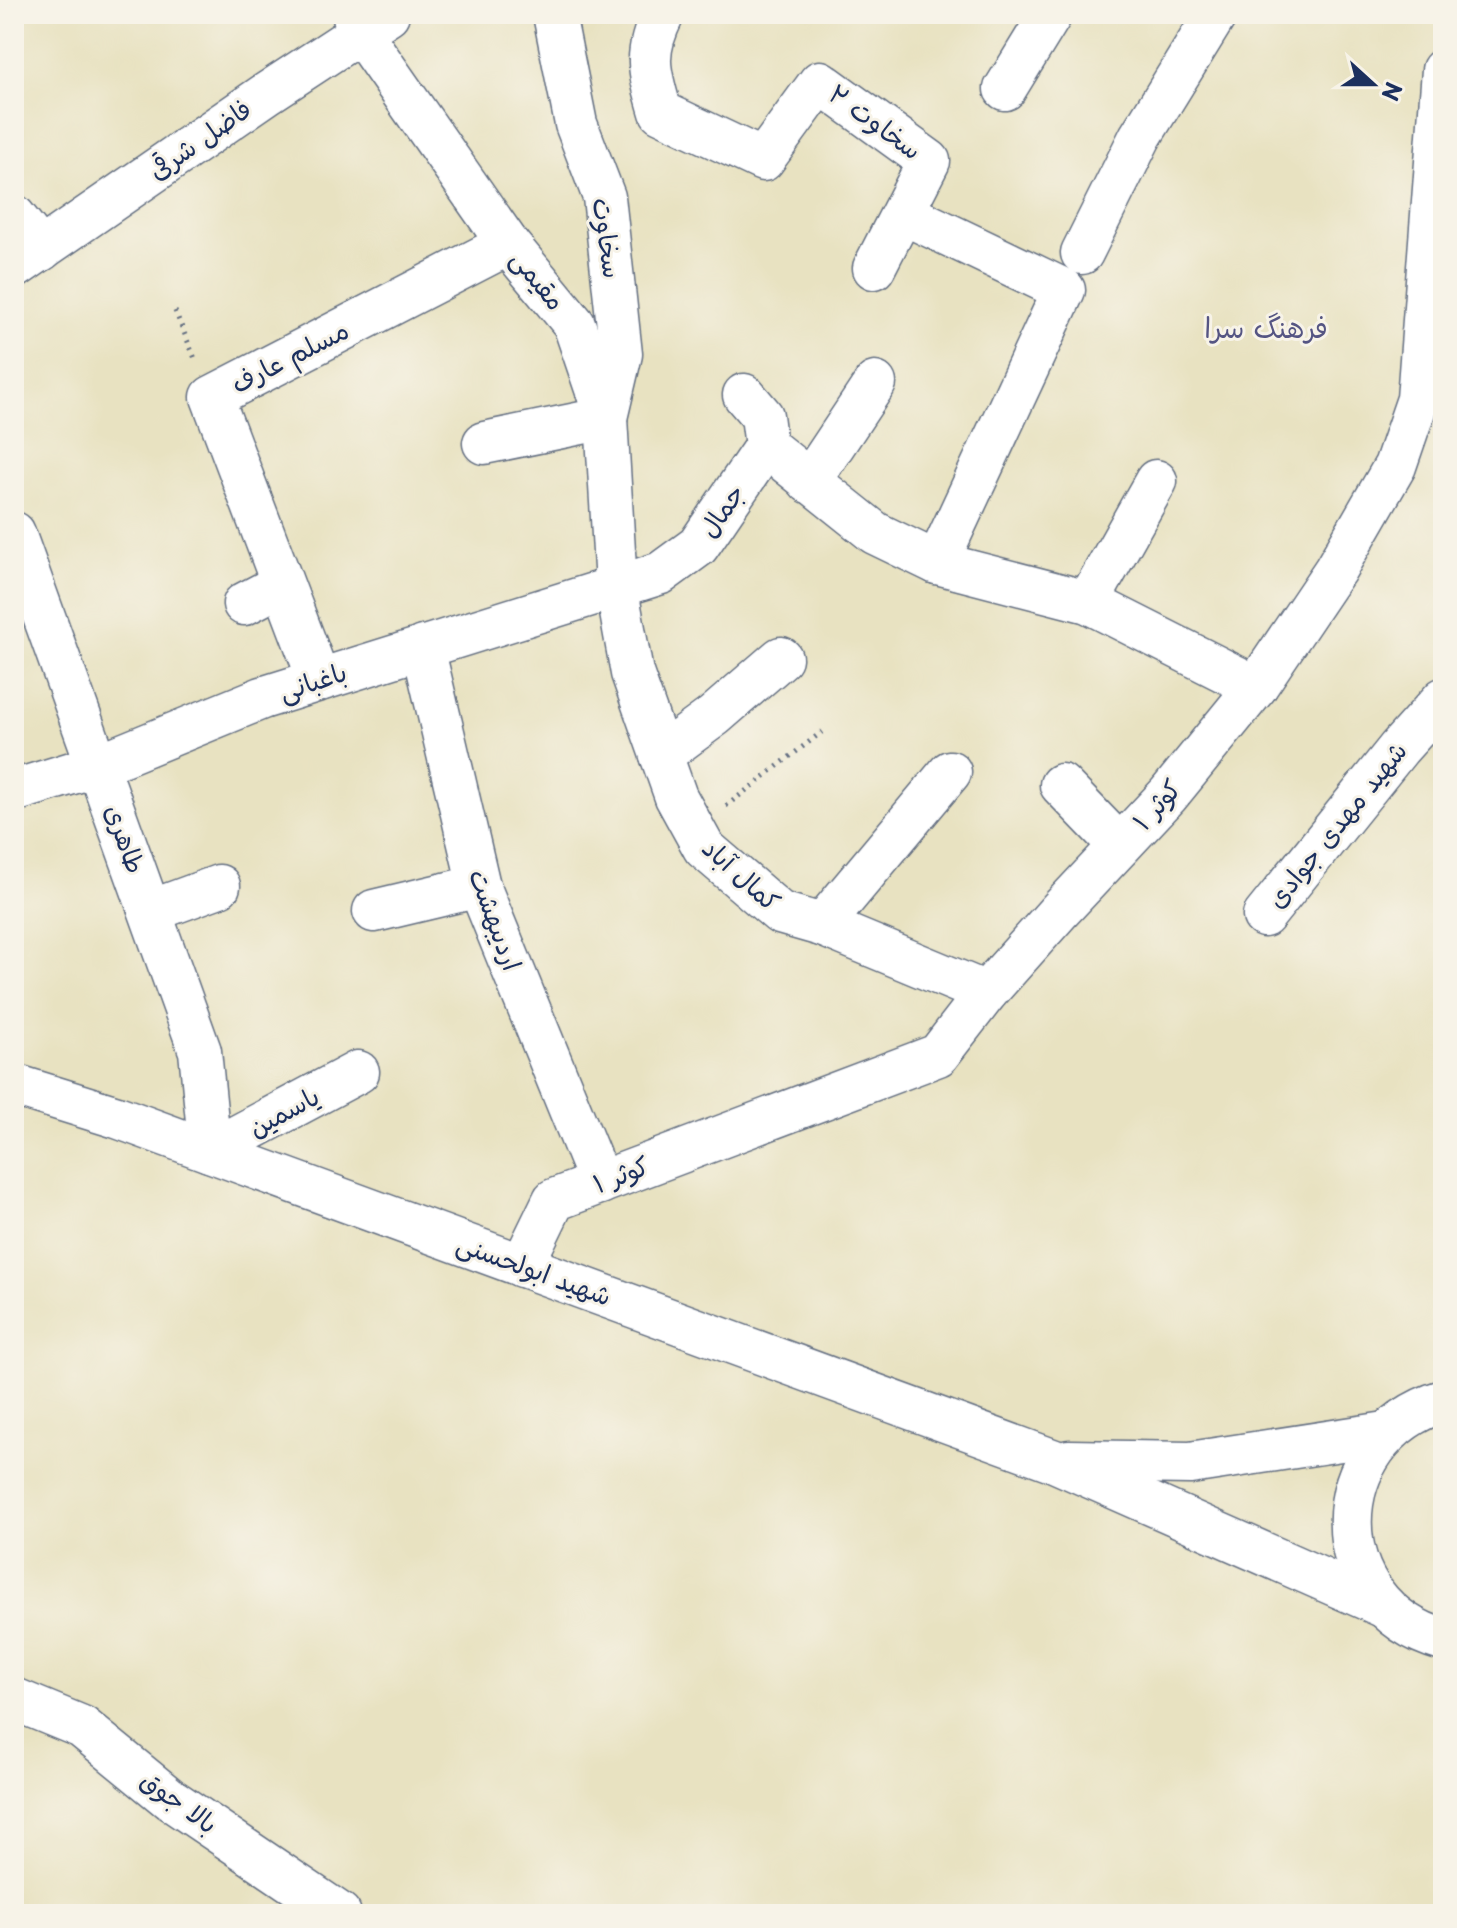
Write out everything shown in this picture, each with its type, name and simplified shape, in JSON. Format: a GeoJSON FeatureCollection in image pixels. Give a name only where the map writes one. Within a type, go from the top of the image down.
{"type":"FeatureCollection","features":[{"type":"Feature","properties":{"kind":"street","name":"سخاوت"},"geometry":{"type":"LineString","coordinates":[[554,14],[576,124],[604,197],[621,354],[606,418]]}},
{"type":"Feature","properties":{"kind":"street","name":"سخاوت ۲"},"geometry":{"type":"LineString","coordinates":[[663,14],[651,39],[649,73],[661,112],[763,160],[820,82],[929,161],[874,268]]}},
{"type":"Feature","properties":{"kind":"street"},"geometry":{"type":"LineString","coordinates":[[1082,253],[1140,137],[1216,14]]}},
{"type":"Feature","properties":{"kind":"street"},"geometry":{"type":"LineString","coordinates":[[1005,89],[1036,19]]}},
{"type":"Feature","properties":{"kind":"street","name":"مقیمی"},"geometry":{"type":"LineString","coordinates":[[367,20],[508,244],[574,324],[606,418],[616,585]]}},
{"type":"Feature","properties":{"kind":"street","name":"فاضل شرقی"},"geometry":{"type":"LineString","coordinates":[[27,259],[367,20]]}},
{"type":"Feature","properties":{"kind":"street","name":"کوثر ۱"},"geometry":{"type":"LineString","coordinates":[[522,1266],[554,1200],[938,1055],[986,993],[1168,795],[1256,687],[1335,570],[1395,466],[1418,399],[1443,70]]}},
{"type":"Feature","properties":{"kind":"street"},"geometry":{"type":"LineString","coordinates":[[903,213],[1064,290],[937,563]]}},
{"type":"Feature","properties":{"kind":"street"},"geometry":{"type":"LineString","coordinates":[[14,216],[27,259]]}},
{"type":"Feature","properties":{"kind":"street","name":"مسلم عارف"},"geometry":{"type":"LineString","coordinates":[[319,680],[212,397],[508,244]]}},
{"type":"Feature","properties":{"kind":"street"},"geometry":{"type":"LineString","coordinates":[[809,482],[875,383]]}},
{"type":"Feature","properties":{"kind":"street"},"geometry":{"type":"LineString","coordinates":[[744,395],[762,416],[766,446],[875,533],[937,563],[1088,602],[1256,687]]}},
{"type":"Feature","properties":{"kind":"street"},"geometry":{"type":"LineString","coordinates":[[484,443],[606,418]]}},
{"type":"Feature","properties":{"kind":"street","name":"جمال"},"geometry":{"type":"LineString","coordinates":[[616,585],[661,573],[698,546],[766,446]]}},
{"type":"Feature","properties":{"kind":"street"},"geometry":{"type":"LineString","coordinates":[[1088,602],[1156,481]]}},
{"type":"Feature","properties":{"kind":"street","name":"طاهری"},"geometry":{"type":"LineString","coordinates":[[14,533],[200,1051],[210,1151]]}},
{"type":"Feature","properties":{"kind":"street"},"geometry":{"type":"LineString","coordinates":[[244,604],[282,584]]}},
{"type":"Feature","properties":{"kind":"street","name":"باغبانی"},"geometry":{"type":"LineString","coordinates":[[14,791],[98,765],[262,698],[616,585]]}},
{"type":"Feature","properties":{"kind":"street","name":"کمال آباد"},"geometry":{"type":"LineString","coordinates":[[616,585],[632,673],[676,797],[704,848],[780,913],[822,925],[986,993]]}},
{"type":"Feature","properties":{"kind":"street","name":"اردیبهشت"},"geometry":{"type":"LineString","coordinates":[[423,647],[479,886],[600,1183]]}},
{"type":"Feature","properties":{"kind":"street"},"geometry":{"type":"LineString","coordinates":[[661,755],[714,716],[781,658]]}},
{"type":"Feature","properties":{"kind":"street","name":"شهید مهدی جوادی"},"geometry":{"type":"LineString","coordinates":[[1264,916],[1399,748],[1443,699]]}},
{"type":"Feature","properties":{"kind":"street"},"geometry":{"type":"LineString","coordinates":[[822,925],[950,772]]}},
{"type":"Feature","properties":{"kind":"street"},"geometry":{"type":"LineString","coordinates":[[1061,785],[1120,846]]}},
{"type":"Feature","properties":{"kind":"street"},"geometry":{"type":"LineString","coordinates":[[151,911],[219,886]]}},
{"type":"Feature","properties":{"kind":"street"},"geometry":{"type":"LineString","coordinates":[[374,911],[479,886]]}},
{"type":"Feature","properties":{"kind":"street","name":"یاسمین"},"geometry":{"type":"LineString","coordinates":[[210,1151],[358,1072]]}},
{"type":"Feature","properties":{"kind":"street","name":"شهید ابولحسنی"},"geometry":{"type":"LineString","coordinates":[[14,1085],[117,1117],[1052,1460],[1385,1607]]}},
{"type":"Feature","properties":{"kind":"street"},"geometry":{"type":"LineString","coordinates":[[1442,1400],[1411,1413],[1386,1433],[1363,1464],[1351,1501],[1351,1540],[1363,1576],[1385,1607],[1411,1627],[1443,1640]]}},
{"type":"Feature","properties":{"kind":"street"},"geometry":{"type":"LineString","coordinates":[[1052,1460],[1190,1463],[1386,1433]]}},
{"type":"Feature","properties":{"kind":"street","name":"بالا جوق"},"geometry":{"type":"LineString","coordinates":[[14,1699],[82,1727],[170,1799],[340,1914]]}},
{"type":"Feature","properties":{"kind":"path"},"geometry":{"type":"LineString","coordinates":[[175,311],[212,397]]}},
{"type":"Feature","properties":{"kind":"path"},"geometry":{"type":"LineString","coordinates":[[694,831],[827,728]]}},
{"type":"Feature","properties":{"kind":"district","name":"فرهنگ سرا"},"geometry":{"type":"Point","coordinates":[1266,328]}}]}
